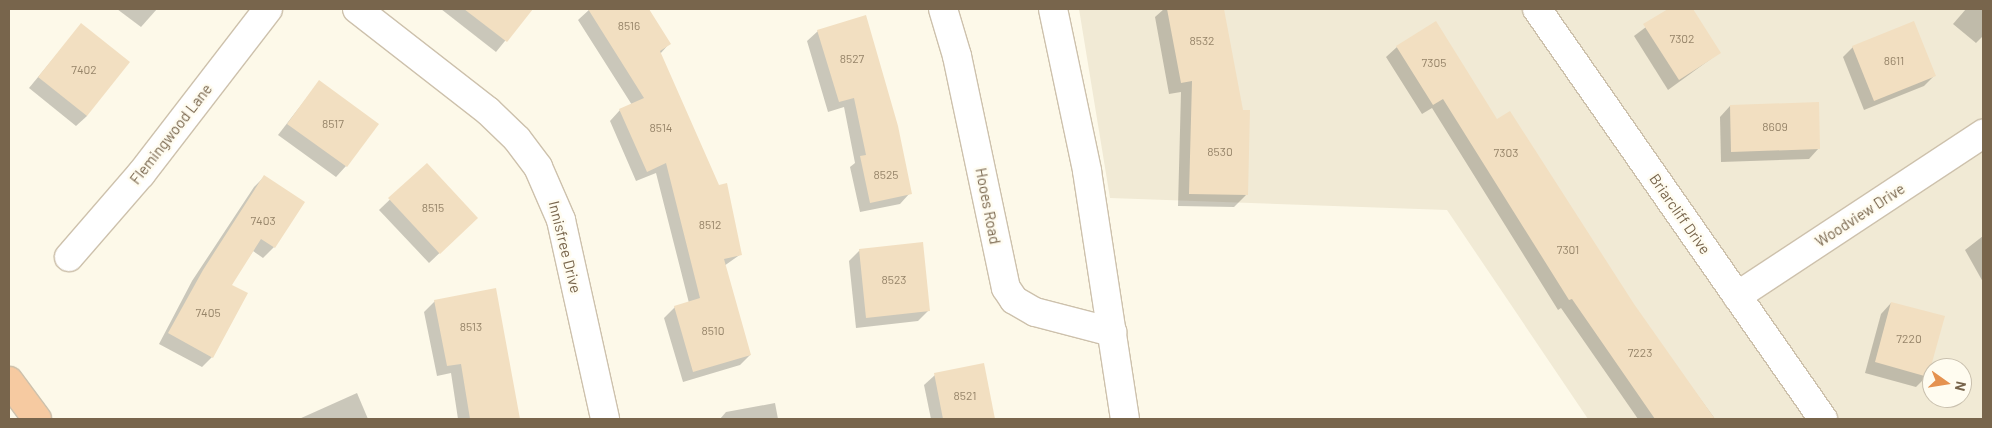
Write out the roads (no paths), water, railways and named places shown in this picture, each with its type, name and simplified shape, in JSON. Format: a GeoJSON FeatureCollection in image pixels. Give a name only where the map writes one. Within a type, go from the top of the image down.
{"type":"FeatureCollection","features":[{"type":"Feature","properties":{"kind":"highway"},"geometry":{"type":"LineString","coordinates":[[9,381],[37,419]]}},
{"type":"Feature","properties":{"kind":"street","name":"Flemingwood Lane"},"geometry":{"type":"LineString","coordinates":[[70,257],[141,174],[268,9]]}},
{"type":"Feature","properties":{"kind":"street","name":"Innisfree Drive"},"geometry":{"type":"LineString","coordinates":[[356,9],[488,111],[517,139],[538,167],[561,220],[605,419]]}},
{"type":"Feature","properties":{"kind":"street","name":"Hooes Road"},"geometry":{"type":"LineString","coordinates":[[944,9],[960,64],[1006,288],[1014,300],[1035,312],[1112,332]]}},
{"type":"Feature","properties":{"kind":"street"},"geometry":{"type":"LineString","coordinates":[[1053,9],[1077,117],[1125,419]]}},
{"type":"Feature","properties":{"kind":"street","name":"Briarcliff Drive"},"geometry":{"type":"LineString","coordinates":[[1537,9],[1823,419]]}},
{"type":"Feature","properties":{"kind":"street","name":"Woodview Drive"},"geometry":{"type":"LineString","coordinates":[[1738,296],[1983,134]]}}]}
